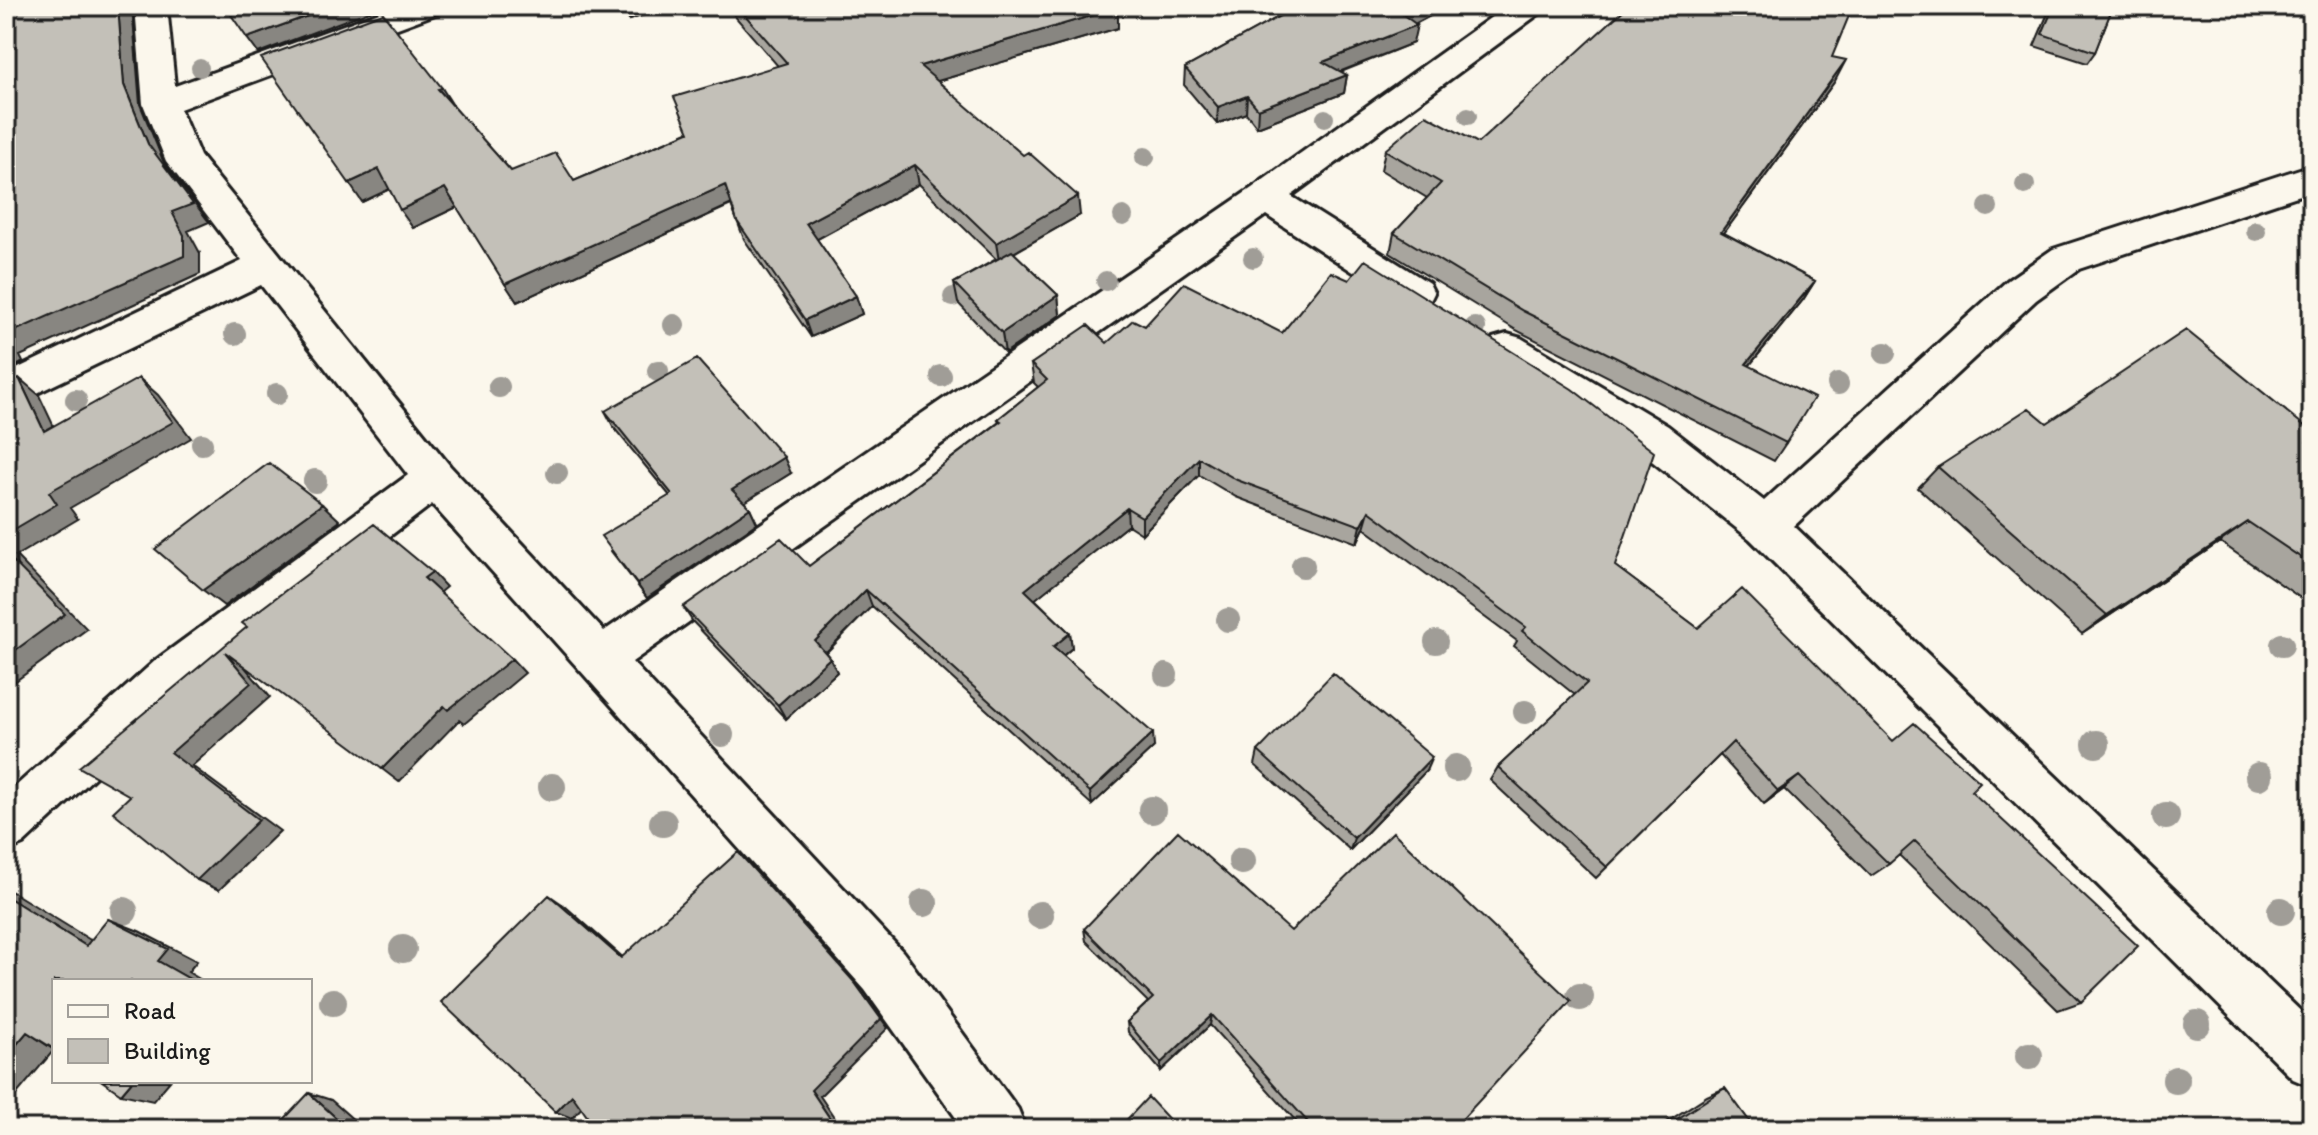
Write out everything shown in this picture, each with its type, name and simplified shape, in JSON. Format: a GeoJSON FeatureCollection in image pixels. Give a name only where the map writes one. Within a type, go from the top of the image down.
{"type":"FeatureCollection","features":[{"type":"Feature","properties":{"kind":"street"},"geometry":{"type":"LineString","coordinates":[[151,6],[160,104],[184,161],[435,478],[884,971],[998,1129]]}},
{"type":"Feature","properties":{"kind":"street"},"geometry":{"type":"LineString","coordinates":[[160,104],[427,6]]}},
{"type":"Feature","properties":{"kind":"street"},"geometry":{"type":"LineString","coordinates":[[600,659],[1265,197],[1529,6]]}},
{"type":"Feature","properties":{"kind":"street"},"geometry":{"type":"LineString","coordinates":[[1765,526],[2022,290],[2066,259],[2312,178]]}},
{"type":"Feature","properties":{"kind":"street"},"geometry":{"type":"LineString","coordinates":[[1265,197],[1653,438],[1765,526],[2312,1060]]}},
{"type":"Feature","properties":{"kind":"street"},"geometry":{"type":"LineString","coordinates":[[6,392],[267,265]]}},
{"type":"Feature","properties":{"kind":"street"},"geometry":{"type":"LineString","coordinates":[[6,827],[172,675],[435,478]]}},
{"type":"Feature","properties":{"kind":"building"},"geometry":{"type":"Polygon","coordinates":[[[6,6],[118,6],[124,85],[148,144],[193,204],[172,212],[184,235],[184,256],[6,335],[6,6]]]}},
{"type":"Feature","properties":{"kind":"building"},"geometry":{"type":"Polygon","coordinates":[[[225,6],[335,6],[247,38],[225,6]]]}},
{"type":"Feature","properties":{"kind":"building"},"geometry":{"type":"Polygon","coordinates":[[[737,6],[1116,6],[1118,8],[920,66],[1023,155],[1028,152],[1078,196],[996,243],[915,165],[806,223],[856,296],[805,320],[737,221],[725,185],[505,284],[445,188],[400,210],[379,169],[349,183],[261,58],[383,13],[442,88],[438,89],[511,171],[556,153],[574,181],[689,132],[674,97],[787,63],[737,6]]]}},
{"type":"Feature","properties":{"kind":"building"},"geometry":{"type":"Polygon","coordinates":[[[1298,6],[1418,6],[1402,14],[1417,25],[1323,62],[1347,75],[1258,109],[1247,96],[1218,107],[1185,68],[1298,6]]]}},
{"type":"Feature","properties":{"kind":"building"},"geometry":{"type":"Polygon","coordinates":[[[1628,6],[1853,6],[1832,57],[1846,60],[1721,232],[1815,281],[1746,364],[1814,398],[1786,443],[1523,311],[1394,233],[1441,183],[1385,150],[1426,115],[1478,143],[1628,6]]]}},
{"type":"Feature","properties":{"kind":"building"},"geometry":{"type":"Polygon","coordinates":[[[2054,6],[2113,6],[2095,52],[2042,34],[2054,6]]]}},
{"type":"Feature","properties":{"kind":"building"},"geometry":{"type":"Polygon","coordinates":[[[1012,251],[1058,295],[1002,333],[954,283],[1012,251]]]}},
{"type":"Feature","properties":{"kind":"building"},"geometry":{"type":"Polygon","coordinates":[[[1365,260],[1572,389],[1654,452],[1615,566],[1698,628],[1742,589],[1893,741],[1914,723],[1980,782],[1971,791],[2138,946],[2081,1002],[1915,841],[1889,864],[1799,776],[1778,791],[1733,742],[1607,867],[1498,767],[1587,683],[1522,631],[1526,627],[1369,511],[1361,526],[1237,480],[1199,458],[1142,517],[1127,508],[1025,590],[1070,633],[1053,647],[1153,733],[1090,792],[866,590],[815,641],[830,658],[778,705],[683,607],[781,538],[809,566],[1001,421],[998,419],[1047,380],[1031,364],[1088,325],[1107,343],[1133,320],[1145,326],[1184,283],[1282,333],[1331,272],[1349,280],[1365,260]]]}},
{"type":"Feature","properties":{"kind":"building"},"geometry":{"type":"Polygon","coordinates":[[[2186,330],[2312,432],[2312,438],[2307,442],[2312,445],[2312,565],[2248,522],[2107,615],[1938,467],[2029,408],[2047,423],[2186,330]]]}},
{"type":"Feature","properties":{"kind":"building"},"geometry":{"type":"Polygon","coordinates":[[[697,359],[784,457],[732,490],[750,508],[637,584],[601,536],[672,494],[605,411],[697,359]]]}},
{"type":"Feature","properties":{"kind":"building"},"geometry":{"type":"Polygon","coordinates":[[[19,378],[44,431],[139,378],[173,422],[49,492],[57,504],[6,534],[6,384],[19,378]]]}},
{"type":"Feature","properties":{"kind":"building"},"geometry":{"type":"Polygon","coordinates":[[[269,463],[322,504],[203,590],[155,549],[269,463]]]}},
{"type":"Feature","properties":{"kind":"building"},"geometry":{"type":"Polygon","coordinates":[[[374,524],[432,572],[424,578],[512,659],[448,710],[444,706],[382,769],[225,652],[251,683],[171,753],[259,820],[197,880],[113,812],[130,796],[79,767],[247,627],[242,623],[374,524]]]}},
{"type":"Feature","properties":{"kind":"building"},"geometry":{"type":"Polygon","coordinates":[[[6,554],[65,614],[6,657],[6,554]]]}},
{"type":"Feature","properties":{"kind":"building"},"geometry":{"type":"Polygon","coordinates":[[[1333,673],[1432,757],[1354,838],[1258,751],[1333,673]]]}},
{"type":"Feature","properties":{"kind":"building"},"geometry":{"type":"Polygon","coordinates":[[[1178,831],[1291,931],[1393,832],[1571,1001],[1455,1129],[1314,1129],[1212,1015],[1161,1063],[1127,1022],[1153,998],[1084,929],[1178,831]]]}},
{"type":"Feature","properties":{"kind":"building"},"geometry":{"type":"Polygon","coordinates":[[[738,852],[855,983],[881,1019],[811,1090],[837,1129],[596,1129],[572,1095],[556,1112],[441,1002],[549,895],[621,958],[738,852]]]}},
{"type":"Feature","properties":{"kind":"building"},"geometry":{"type":"Polygon","coordinates":[[[6,896],[86,946],[108,919],[168,949],[158,961],[190,979],[52,979],[52,1048],[27,1032],[6,1057],[6,896]]]}},
{"type":"Feature","properties":{"kind":"building"},"geometry":{"type":"Polygon","coordinates":[[[105,1083],[130,1083],[121,1094],[105,1083]]]}},
{"type":"Feature","properties":{"kind":"building"},"geometry":{"type":"Polygon","coordinates":[[[1725,1088],[1755,1129],[1662,1129],[1725,1088]]]}},
{"type":"Feature","properties":{"kind":"building"},"geometry":{"type":"Polygon","coordinates":[[[309,1093],[348,1129],[275,1129],[309,1093]]]}},
{"type":"Feature","properties":{"kind":"building"},"geometry":{"type":"Polygon","coordinates":[[[1148,1097],[1178,1129],[1118,1129],[1148,1097]]]}}]}
